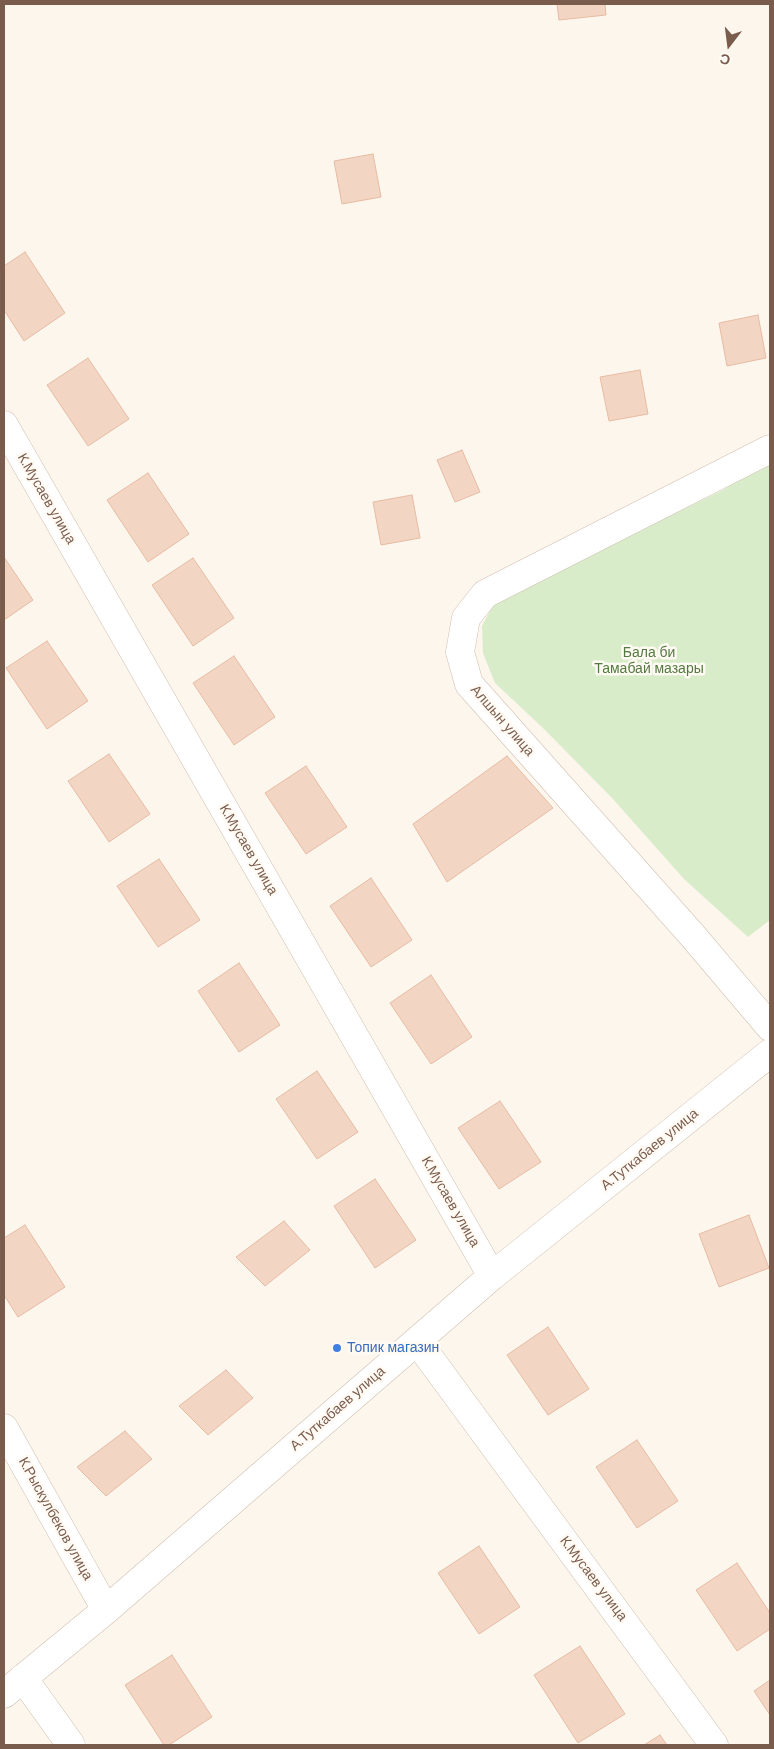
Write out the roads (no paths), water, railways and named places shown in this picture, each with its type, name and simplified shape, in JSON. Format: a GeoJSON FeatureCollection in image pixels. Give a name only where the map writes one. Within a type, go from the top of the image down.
{"type":"FeatureCollection","features":[{"type":"Feature","properties":{"kind":"street","name":"К.Мусаев улица"},"geometry":{"type":"LineString","coordinates":[[4,425],[492,1276]]}},
{"type":"Feature","properties":{"kind":"street","name":"Алшын улица"},"geometry":{"type":"LineString","coordinates":[[770,449],[485,594],[466,618],[460,652],[468,684],[692,936],[770,1027]]}},
{"type":"Feature","properties":{"kind":"street","name":"А.Туткабаев улица"},"geometry":{"type":"LineString","coordinates":[[13,1686],[106,1610],[492,1276],[770,1053]]}},
{"type":"Feature","properties":{"kind":"street","name":"К.Мусаев улица"},"geometry":{"type":"LineString","coordinates":[[417,1341],[714,1745]]}},
{"type":"Feature","properties":{"kind":"street","name":"К.Рыскулбеков улица"},"geometry":{"type":"LineString","coordinates":[[4,1428],[106,1610]]}},
{"type":"Feature","properties":{"kind":"street"},"geometry":{"type":"LineString","coordinates":[[13,1686],[71,1745]]}},
{"type":"Feature","properties":{"kind":"place","name":"Топик магазин"},"geometry":{"type":"Point","coordinates":[337,1348]}},
{"type":"Feature","properties":{"kind":"park label","name":"Бала би Тамабай мазары"},"geometry":{"type":"Point","coordinates":[649,662]}}]}
